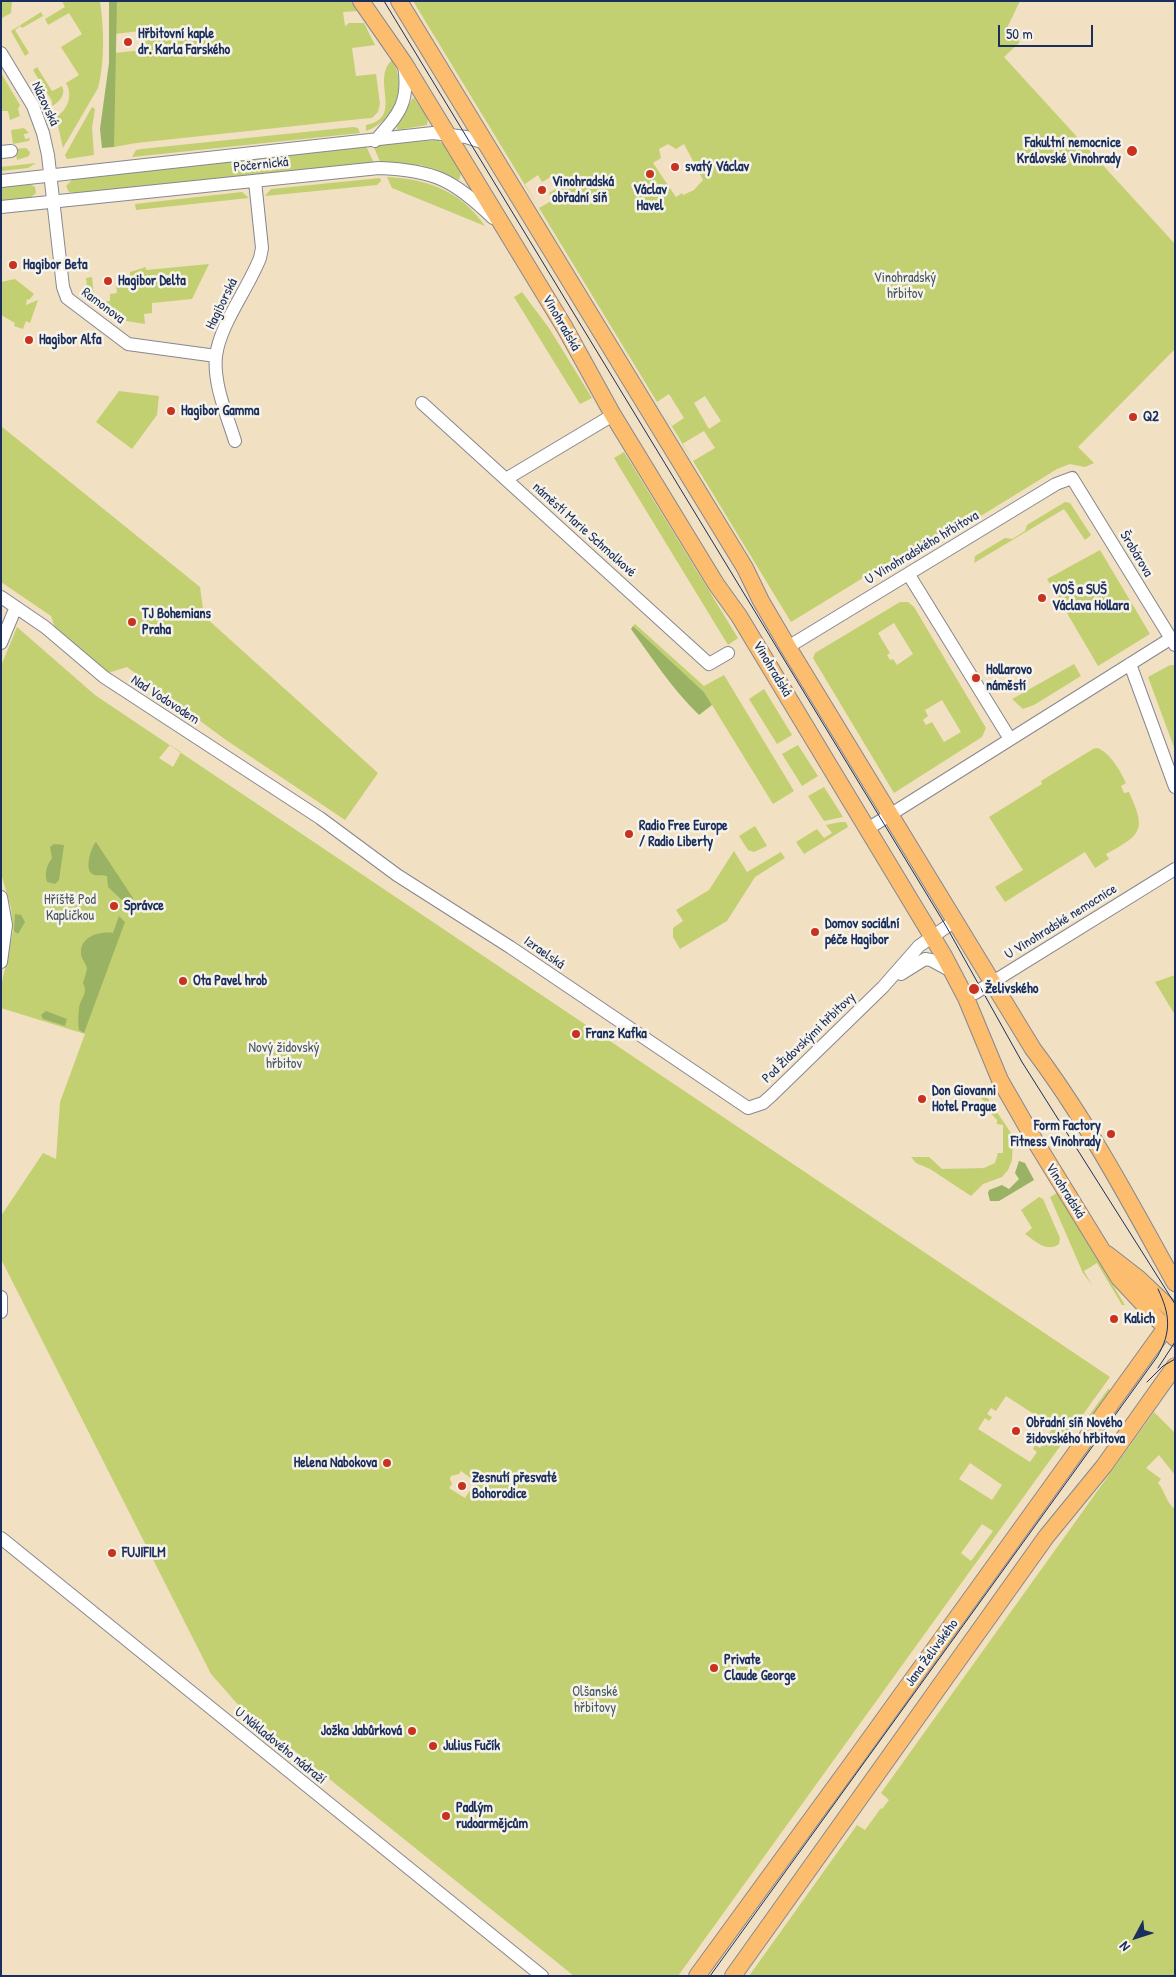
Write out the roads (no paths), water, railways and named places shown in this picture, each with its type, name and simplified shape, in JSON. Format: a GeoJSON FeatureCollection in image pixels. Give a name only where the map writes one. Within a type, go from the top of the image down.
{"type":"FeatureCollection","features":[{"type":"Feature","properties":{"kind":"main road","name":"Vinohradská"},"geometry":{"type":"LineString","coordinates":[[361,1],[404,63],[565,328],[614,415],[933,935],[962,990],[1012,1104],[1119,1278],[1172,1323]]}},
{"type":"Feature","properties":{"kind":"main road","name":"Vinohradská"},"geometry":{"type":"LineString","coordinates":[[399,1],[738,557],[788,647],[890,815],[1127,1197],[1175,1283]]}},
{"type":"Feature","properties":{"kind":"main road","name":"Jana Želivského"},"geometry":{"type":"LineString","coordinates":[[696,1976],[1172,1323]]}},
{"type":"Feature","properties":{"kind":"main road","name":"Jana Želivského"},"geometry":{"type":"LineString","coordinates":[[733,1976],[1046,1537],[1104,1466],[1175,1366]]}},
{"type":"Feature","properties":{"kind":"street","name":"Názovská"},"geometry":{"type":"LineString","coordinates":[[1,53],[38,117],[48,156],[53,202]]}},
{"type":"Feature","properties":{"kind":"street"},"geometry":{"type":"LineString","coordinates":[[375,141],[402,108],[406,95],[404,63]]}},
{"type":"Feature","properties":{"kind":"street","name":"Počernická"},"geometry":{"type":"LineString","coordinates":[[1,181],[375,141],[433,133],[466,137],[485,143]]}},
{"type":"Feature","properties":{"kind":"street","name":"Počernická"},"geometry":{"type":"LineString","coordinates":[[1,207],[379,168],[411,169],[447,180],[466,192],[505,229]]}},
{"type":"Feature","properties":{"kind":"street","name":"Hagiborská"},"geometry":{"type":"LineString","coordinates":[[234,441],[220,390],[216,356],[225,329],[260,258],[262,248],[255,181]]}},
{"type":"Feature","properties":{"kind":"street","name":"Ramonova"},"geometry":{"type":"LineString","coordinates":[[53,202],[63,287],[67,298],[128,344],[216,356]]}},
{"type":"Feature","properties":{"kind":"street","name":"náměstí Marie Schmolkové"},"geometry":{"type":"LineString","coordinates":[[422,403],[708,664],[728,653]]}},
{"type":"Feature","properties":{"kind":"street"},"geometry":{"type":"LineString","coordinates":[[506,479],[614,415]]}},
{"type":"Feature","properties":{"kind":"street","name":"U Vinohradského hřbitova"},"geometry":{"type":"LineString","coordinates":[[788,647],[1056,484],[1072,478]]}},
{"type":"Feature","properties":{"kind":"street","name":"Šrobárova"},"geometry":{"type":"LineString","coordinates":[[1072,478],[1172,642]]}},
{"type":"Feature","properties":{"kind":"street"},"geometry":{"type":"LineString","coordinates":[[909,574],[1010,739]]}},
{"type":"Feature","properties":{"kind":"street","name":"Nad Vodovodem"},"geometry":{"type":"LineString","coordinates":[[1,597],[45,627],[104,677],[320,818]]}},
{"type":"Feature","properties":{"kind":"street"},"geometry":{"type":"LineString","coordinates":[[1,643],[16,607]]}},
{"type":"Feature","properties":{"kind":"street"},"geometry":{"type":"LineString","coordinates":[[869,828],[1130,664],[1172,642]]}},
{"type":"Feature","properties":{"kind":"street"},"geometry":{"type":"LineString","coordinates":[[1130,664],[1175,787]]}},
{"type":"Feature","properties":{"kind":"street","name":"Izraelská"},"geometry":{"type":"LineString","coordinates":[[320,818],[397,875],[510,948],[734,1101],[748,1108],[753,1107]]}},
{"type":"Feature","properties":{"kind":"street","name":"U Vinohradské nemocnice"},"geometry":{"type":"LineString","coordinates":[[962,990],[975,993],[1175,869]]}},
{"type":"Feature","properties":{"kind":"street"},"geometry":{"type":"LineString","coordinates":[[1,897],[6,925],[1,962]]}},
{"type":"Feature","properties":{"kind":"street","name":"Pod Židovskými hřbitovy"},"geometry":{"type":"LineString","coordinates":[[753,1107],[763,1103],[772,1095],[883,987],[918,946],[955,920]]}},
{"type":"Feature","properties":{"kind":"street","name":"Pod Židovskými hřbitovy"},"geometry":{"type":"LineString","coordinates":[[883,987],[925,958],[953,973]]}},
{"type":"Feature","properties":{"kind":"street"},"geometry":{"type":"LineString","coordinates":[[1,1297],[1,1312]]}},
{"type":"Feature","properties":{"kind":"street","name":"U Nákladového nádraží"},"geometry":{"type":"LineString","coordinates":[[1,1538],[542,1976]]}},
{"type":"Feature","properties":{"kind":"tram line"},"geometry":{"type":"LineString","coordinates":[[384,1],[946,926],[1022,1062],[1175,1304]]}},
{"type":"Feature","properties":{"kind":"tram line"},"geometry":{"type":"LineString","coordinates":[[710,1976],[1157,1357],[1165,1339],[1168,1323],[1165,1307],[1158,1289]]}},
{"type":"Feature","properties":{"kind":"tram line"},"geometry":{"type":"LineString","coordinates":[[1158,1368],[1175,1342]]}},
{"type":"Feature","properties":{"kind":"tram line"},"geometry":{"type":"LineString","coordinates":[[1147,1382],[1163,1366],[1175,1359]]}},
{"type":"Feature","properties":{"kind":"place","name":"Hřbitovní kaple dr. Karla Farského"},"geometry":{"type":"Point","coordinates":[128,42]}},
{"type":"Feature","properties":{"kind":"place","name":"Fakultní nemocnice Královské Vinohrady"},"geometry":{"type":"Point","coordinates":[1132,151]}},
{"type":"Feature","properties":{"kind":"place","name":"svatý Václav"},"geometry":{"type":"Point","coordinates":[675,167]}},
{"type":"Feature","properties":{"kind":"place","name":"Václav Havel"},"geometry":{"type":"Point","coordinates":[650,174]}},
{"type":"Feature","properties":{"kind":"place","name":"Vinohradská obřadní síň"},"geometry":{"type":"Point","coordinates":[542,190]}},
{"type":"Feature","properties":{"kind":"place","name":"Hagibor Beta"},"geometry":{"type":"Point","coordinates":[13,265]}},
{"type":"Feature","properties":{"kind":"place","name":"Hagibor Delta"},"geometry":{"type":"Point","coordinates":[108,281]}},
{"type":"Feature","properties":{"kind":"place","name":"Hagibor Alfa"},"geometry":{"type":"Point","coordinates":[29,340]}},
{"type":"Feature","properties":{"kind":"place","name":"Hagibor Gamma"},"geometry":{"type":"Point","coordinates":[171,411]}},
{"type":"Feature","properties":{"kind":"place","name":"Q2"},"geometry":{"type":"Point","coordinates":[1133,417]}},
{"type":"Feature","properties":{"kind":"place","name":"VOŠ a SUŠ Václava Hollara"},"geometry":{"type":"Point","coordinates":[1042,598]}},
{"type":"Feature","properties":{"kind":"place","name":"TJ Bohemians Praha"},"geometry":{"type":"Point","coordinates":[132,622]}},
{"type":"Feature","properties":{"kind":"place","name":"Hollarovo náměstí"},"geometry":{"type":"Point","coordinates":[976,678]}},
{"type":"Feature","properties":{"kind":"place","name":"Radio Free Europe / Radio Liberty"},"geometry":{"type":"Point","coordinates":[629,834]}},
{"type":"Feature","properties":{"kind":"place","name":"Správce"},"geometry":{"type":"Point","coordinates":[114,906]}},
{"type":"Feature","properties":{"kind":"place","name":"Domov sociální péče Hagibor"},"geometry":{"type":"Point","coordinates":[815,932]}},
{"type":"Feature","properties":{"kind":"place","name":"Ota Pavel hrob"},"geometry":{"type":"Point","coordinates":[183,981]}},
{"type":"Feature","properties":{"kind":"place","name":"Želivského"},"geometry":{"type":"Point","coordinates":[974,989]}},
{"type":"Feature","properties":{"kind":"place","name":"Franz Kafka"},"geometry":{"type":"Point","coordinates":[576,1034]}},
{"type":"Feature","properties":{"kind":"place","name":"Don Giovanni Hotel Prague"},"geometry":{"type":"Point","coordinates":[922,1099]}},
{"type":"Feature","properties":{"kind":"place","name":"Form Factory Fitness Vinohrady"},"geometry":{"type":"Point","coordinates":[1111,1134]}},
{"type":"Feature","properties":{"kind":"place","name":"Kalich"},"geometry":{"type":"Point","coordinates":[1114,1319]}},
{"type":"Feature","properties":{"kind":"place","name":"Obřadní síň Nového židovského hřbitova"},"geometry":{"type":"Point","coordinates":[1016,1431]}},
{"type":"Feature","properties":{"kind":"place","name":"Helena Nabokova"},"geometry":{"type":"Point","coordinates":[387,1463]}},
{"type":"Feature","properties":{"kind":"place","name":"Zesnutí přesvaté Bohorodice"},"geometry":{"type":"Point","coordinates":[462,1486]}},
{"type":"Feature","properties":{"kind":"place","name":"FUJIFILM"},"geometry":{"type":"Point","coordinates":[112,1553]}},
{"type":"Feature","properties":{"kind":"place","name":"Private Claude George"},"geometry":{"type":"Point","coordinates":[714,1668]}},
{"type":"Feature","properties":{"kind":"place","name":"Jožka Jabůrková"},"geometry":{"type":"Point","coordinates":[412,1731]}},
{"type":"Feature","properties":{"kind":"place","name":"Julius Fučík"},"geometry":{"type":"Point","coordinates":[433,1746]}},
{"type":"Feature","properties":{"kind":"place","name":"Padlým rudoarmějcům"},"geometry":{"type":"Point","coordinates":[446,1816]}},
{"type":"Feature","properties":{"kind":"park label","name":"Vinohradský hřbitov"},"geometry":{"type":"Point","coordinates":[905,286]}},
{"type":"Feature","properties":{"kind":"park label","name":"Hříště Pod Kapličkou"},"geometry":{"type":"Point","coordinates":[70,908]}},
{"type":"Feature","properties":{"kind":"park label","name":"Nový židovský hřbitov"},"geometry":{"type":"Point","coordinates":[284,1056]}},
{"type":"Feature","properties":{"kind":"park label","name":"Olšanské hřbitovy"},"geometry":{"type":"Point","coordinates":[595,1700]}}]}
